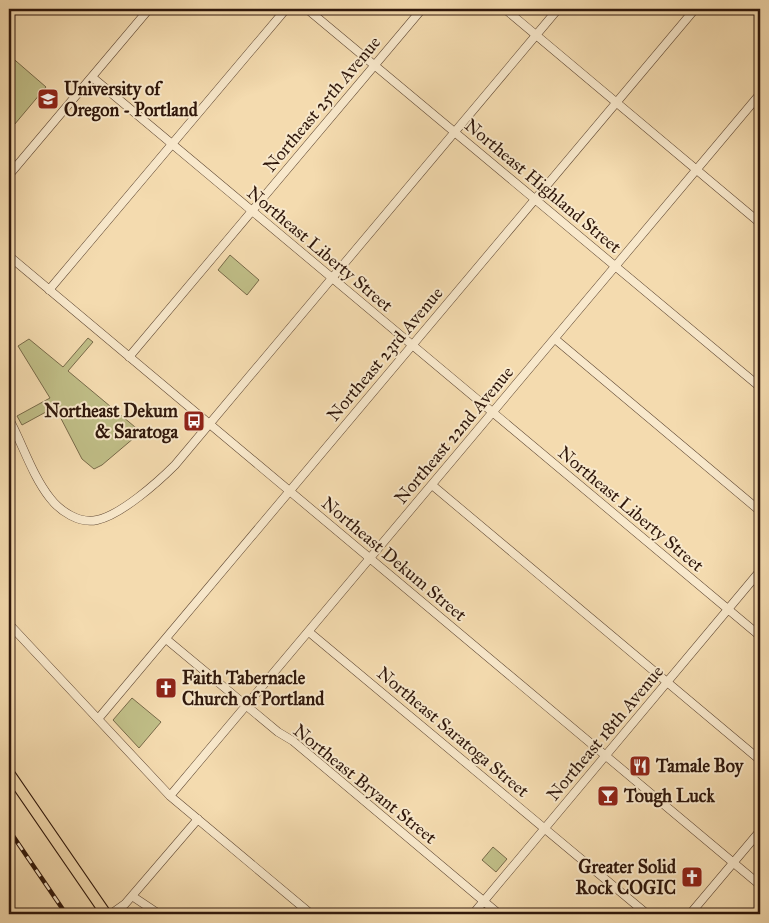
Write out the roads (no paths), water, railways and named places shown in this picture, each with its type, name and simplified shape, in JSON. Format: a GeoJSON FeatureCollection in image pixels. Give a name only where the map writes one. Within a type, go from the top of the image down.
{"type":"FeatureCollection","features":[{"type":"Feature","properties":{"kind":"main road"},"geometry":{"type":"LineString","coordinates":[[9,773],[106,914]]}},
{"type":"Feature","properties":{"kind":"street"},"geometry":{"type":"LineString","coordinates":[[9,175],[149,9]]}},
{"type":"Feature","properties":{"kind":"street"},"geometry":{"type":"LineString","coordinates":[[49,290],[286,9]]}},
{"type":"Feature","properties":{"kind":"street","name":"Northeast Highland Street"},"geometry":{"type":"LineString","coordinates":[[307,9],[760,387]]}},
{"type":"Feature","properties":{"kind":"street","name":"Northeast 25th Avenue"},"geometry":{"type":"LineString","coordinates":[[129,357],[422,9]]}},
{"type":"Feature","properties":{"kind":"street"},"geometry":{"type":"LineString","coordinates":[[505,9],[760,222]]}},
{"type":"Feature","properties":{"kind":"street"},"geometry":{"type":"LineString","coordinates":[[9,419],[50,499],[69,515],[89,520],[106,516],[152,487],[175,465],[558,9]]}},
{"type":"Feature","properties":{"kind":"street","name":"Northeast 23rd Avenue"},"geometry":{"type":"LineString","coordinates":[[98,719],[695,9]]}},
{"type":"Feature","properties":{"kind":"street","name":"Northeast Liberty Street"},"geometry":{"type":"LineString","coordinates":[[92,77],[760,636]]}},
{"type":"Feature","properties":{"kind":"street","name":"Northeast 22nd Avenue"},"geometry":{"type":"LineString","coordinates":[[170,796],[760,94]]}},
{"type":"Feature","properties":{"kind":"street","name":"Northeast Dekum Street"},"geometry":{"type":"LineString","coordinates":[[9,256],[760,885]]}},
{"type":"Feature","properties":{"kind":"street"},"geometry":{"type":"LineString","coordinates":[[555,339],[760,511]]}},
{"type":"Feature","properties":{"kind":"street"},"geometry":{"type":"LineString","coordinates":[[432,485],[760,760]]}},
{"type":"Feature","properties":{"kind":"street","name":"Northeast 18th Avenue"},"geometry":{"type":"LineString","coordinates":[[473,914],[760,571]]}},
{"type":"Feature","properties":{"kind":"street"},"geometry":{"type":"LineString","coordinates":[[9,624],[170,796],[311,914]]}},
{"type":"Feature","properties":{"kind":"street","name":"Northeast Saratoga Street"},"geometry":{"type":"LineString","coordinates":[[308,632],[647,914]]}},
{"type":"Feature","properties":{"kind":"street","name":"Northeast Bryant Street"},"geometry":{"type":"LineString","coordinates":[[166,639],[498,914]]}},
{"type":"Feature","properties":{"kind":"street"},"geometry":{"type":"LineString","coordinates":[[111,914],[132,896],[198,819]]}},
{"type":"Feature","properties":{"kind":"street"},"geometry":{"type":"LineString","coordinates":[[690,914],[760,831]]}},
{"type":"Feature","properties":{"kind":"street"},"geometry":{"type":"LineString","coordinates":[[132,896],[159,914]]}},
{"type":"Feature","properties":{"kind":"railway"},"geometry":{"type":"LineString","coordinates":[[9,830],[66,914]]}},
{"type":"Feature","properties":{"kind":"place","name":"University of Oregon - Portland"},"geometry":{"type":"Point","coordinates":[48,99]}},
{"type":"Feature","properties":{"kind":"place","name":"Northeast Dekum & Saratoga"},"geometry":{"type":"Point","coordinates":[194,421]}},
{"type":"Feature","properties":{"kind":"place","name":"Faith Tabernacle Church of Portland"},"geometry":{"type":"Point","coordinates":[166,688]}},
{"type":"Feature","properties":{"kind":"place","name":"Tamale Boy"},"geometry":{"type":"Point","coordinates":[640,766]}},
{"type":"Feature","properties":{"kind":"place","name":"Tough Luck"},"geometry":{"type":"Point","coordinates":[608,796]}},
{"type":"Feature","properties":{"kind":"place","name":"Greater Solid Rock COGIC"},"geometry":{"type":"Point","coordinates":[692,877]}}]}
